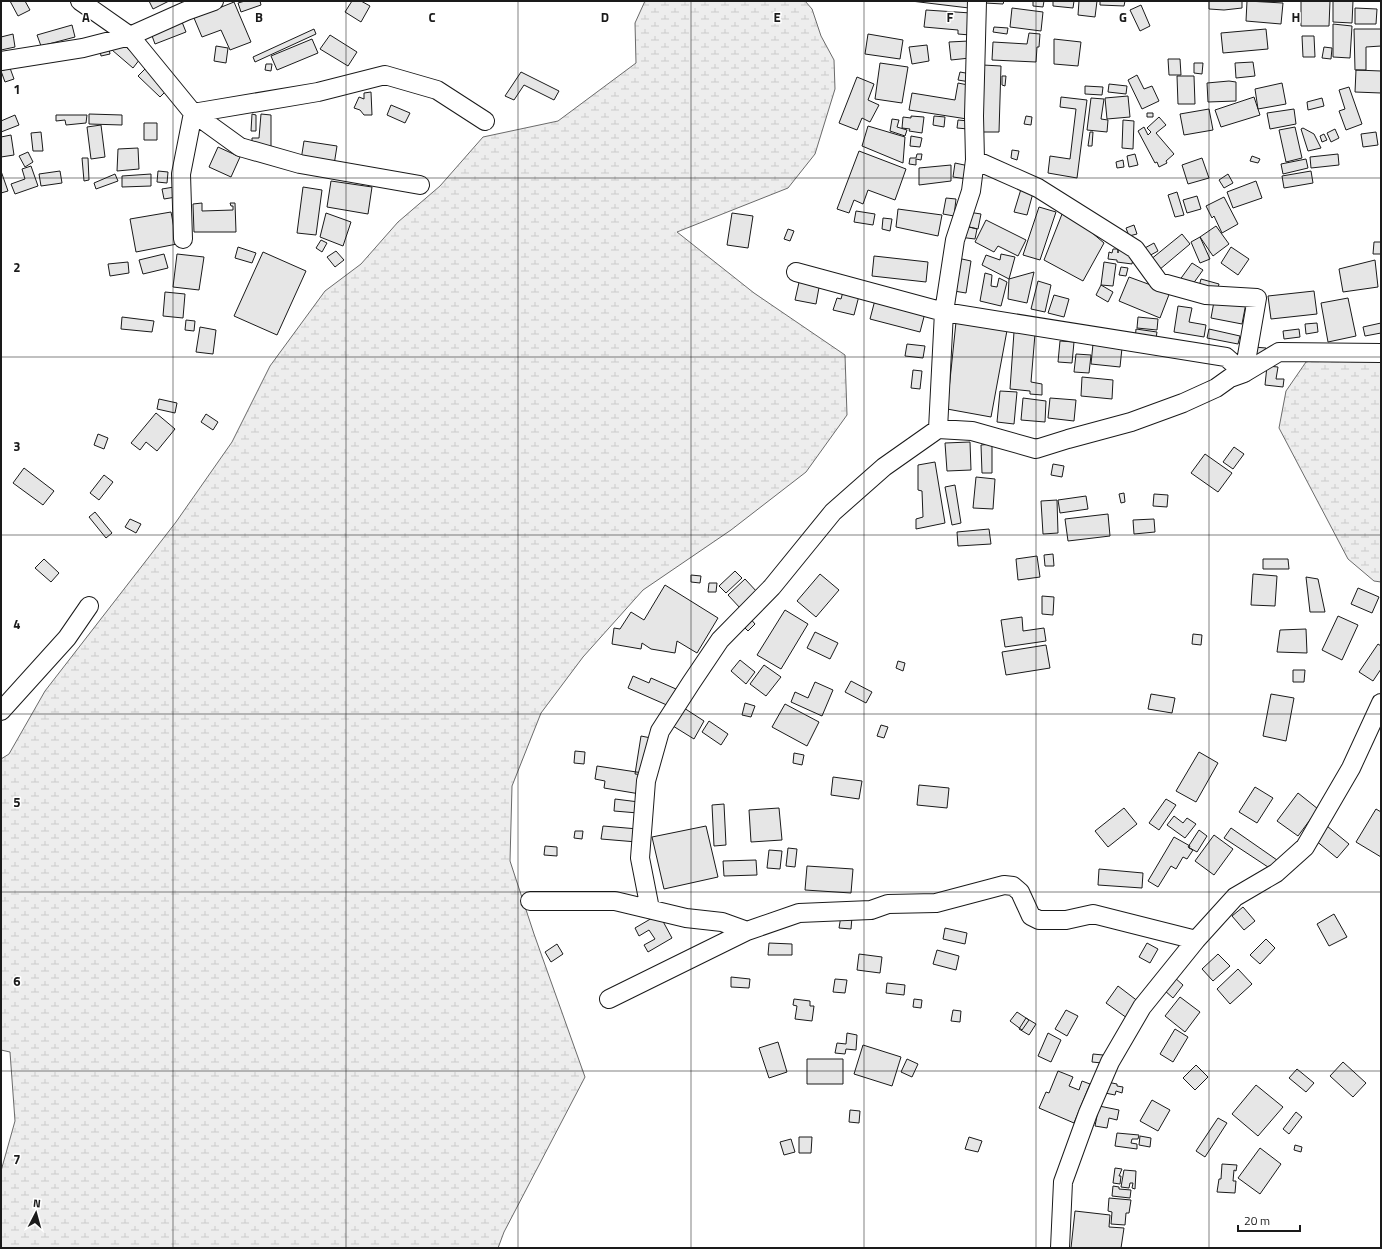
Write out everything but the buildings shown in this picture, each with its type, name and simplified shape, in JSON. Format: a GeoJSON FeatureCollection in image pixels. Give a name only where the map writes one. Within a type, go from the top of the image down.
{"type":"FeatureCollection","features":[{"type":"Feature","properties":{"kind":"street"},"geometry":{"type":"LineString","coordinates":[[80,1],[130,36],[193,113],[240,147],[300,164],[420,185]]}},
{"type":"Feature","properties":{"kind":"street"},"geometry":{"type":"LineString","coordinates":[[1,61],[83,48],[130,36],[185,6],[214,1]]}},
{"type":"Feature","properties":{"kind":"street"},"geometry":{"type":"LineString","coordinates":[[938,429],[944,312],[955,240],[971,191],[975,160],[974,116],[977,1]]}},
{"type":"Feature","properties":{"kind":"street"},"geometry":{"type":"LineString","coordinates":[[193,113],[318,92],[385,75],[437,90],[485,121]]}},
{"type":"Feature","properties":{"kind":"street"},"geometry":{"type":"LineString","coordinates":[[184,240],[181,174],[193,113]]}},
{"type":"Feature","properties":{"kind":"street"},"geometry":{"type":"LineString","coordinates":[[975,160],[1038,188],[1136,250],[1159,282],[1206,295],[1256,298],[1244,373]]}},
{"type":"Feature","properties":{"kind":"street"},"geometry":{"type":"LineString","coordinates":[[796,272],[944,312],[1226,357],[1244,373]]}},
{"type":"Feature","properties":{"kind":"street"},"geometry":{"type":"LineString","coordinates":[[650,909],[640,858],[646,781],[660,731],[720,640],[772,587],[833,512],[884,466],[938,429],[972,431],[1036,449],[1131,422],[1183,403],[1216,388],[1230,378],[1244,373],[1278,352],[1381,353]]}},
{"type":"Feature","properties":{"kind":"street"},"geometry":{"type":"LineString","coordinates":[[1,711],[67,638],[89,606]]}},
{"type":"Feature","properties":{"kind":"street"},"geometry":{"type":"LineString","coordinates":[[1060,1248],[1063,1182],[1088,1113],[1110,1062],[1142,1007],[1196,940],[1235,897],[1276,873],[1305,847],[1351,768],[1381,703]]}},
{"type":"Feature","properties":{"kind":"street"},"geometry":{"type":"LineString","coordinates":[[609,999],[747,930],[799,913],[871,910],[888,904],[936,903],[1004,885],[1013,886],[1020,892],[1031,916],[1039,920],[1066,920],[1093,914],[1196,940]]}},
{"type":"Feature","properties":{"kind":"street"},"geometry":{"type":"LineString","coordinates":[[530,901],[615,901],[686,918],[722,922],[747,930]]}},
{"type":"Feature","properties":{"kind":"green space"},"geometry":{"type":"Polygon","coordinates":[[[645,1],[805,1],[812,9],[821,36],[834,60],[835,89],[815,154],[788,188],[677,232],[754,293],[845,355],[847,415],[806,472],[731,530],[643,590],[583,657],[541,713],[512,786],[510,861],[534,934],[585,1077],[504,1232],[498,1248],[1,1248],[1,1171],[15,1121],[10,1052],[1,1050],[1,759],[9,754],[45,691],[176,522],[232,442],[270,366],[325,291],[361,264],[398,222],[440,186],[483,137],[558,121],[636,63],[635,23],[645,1]]]}},
{"type":"Feature","properties":{"kind":"green space"},"geometry":{"type":"Polygon","coordinates":[[[1374,348],[1381,348],[1381,582],[1374,581],[1348,559],[1279,428],[1286,391],[1306,362],[1374,348]]]}}]}
